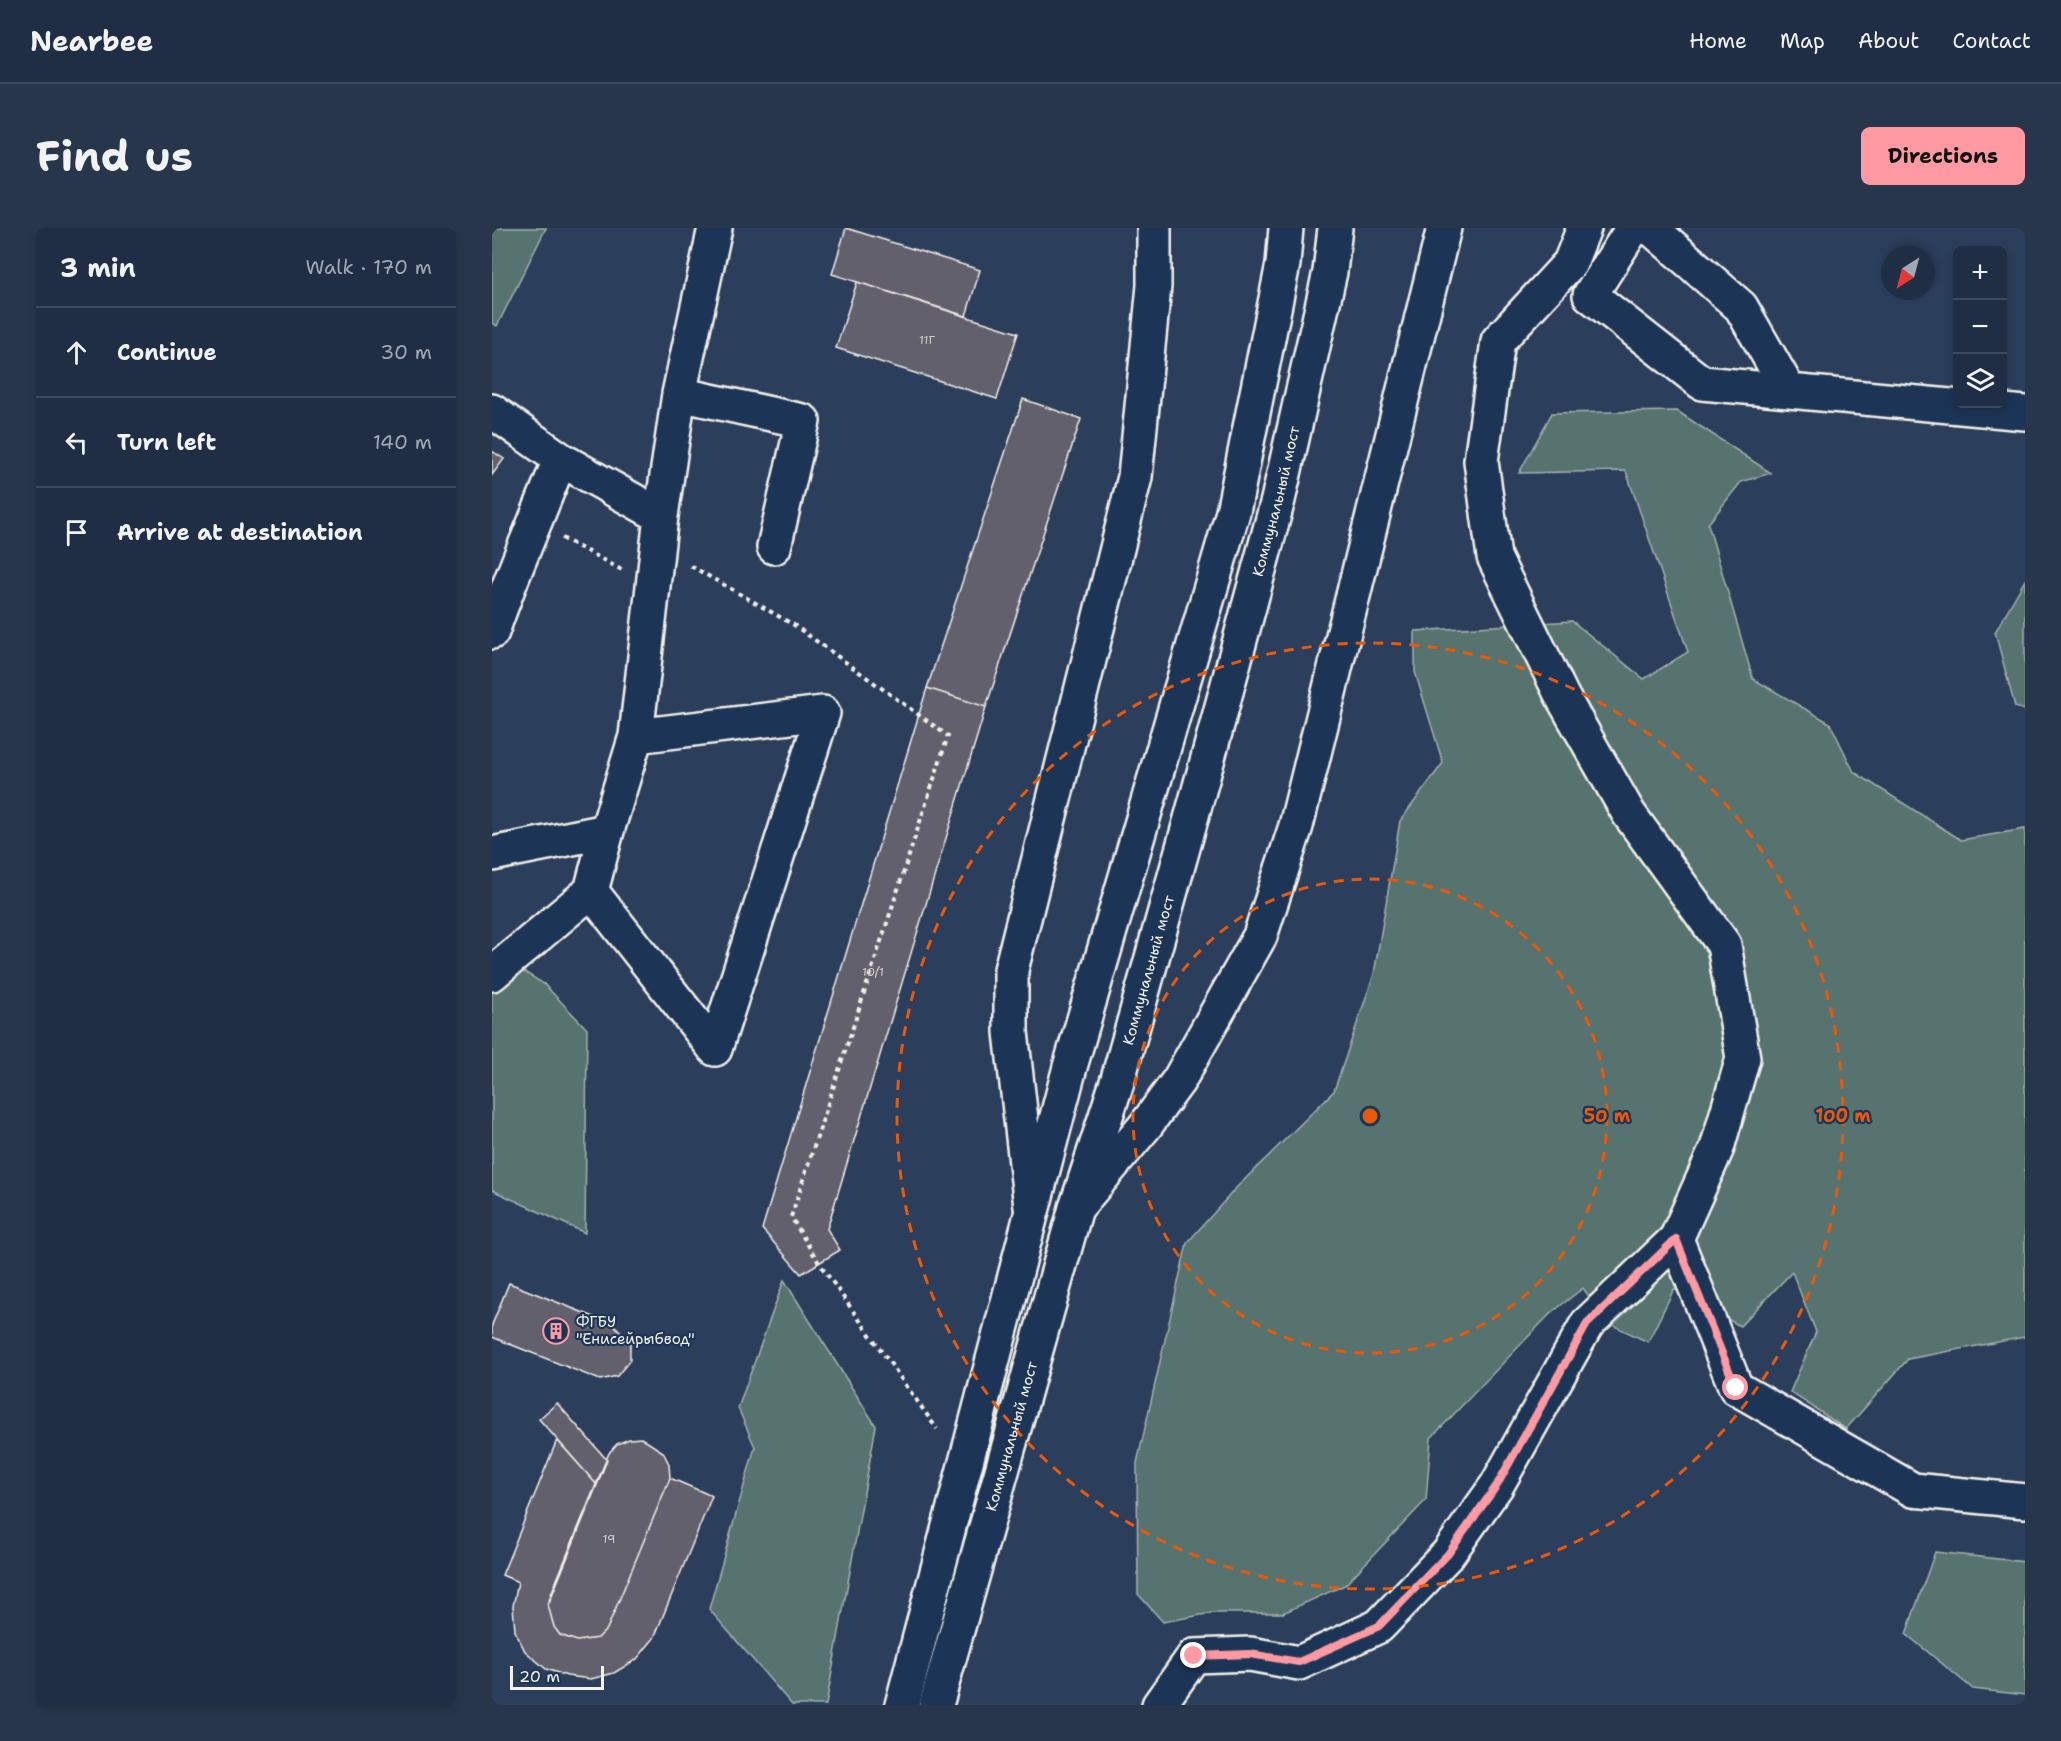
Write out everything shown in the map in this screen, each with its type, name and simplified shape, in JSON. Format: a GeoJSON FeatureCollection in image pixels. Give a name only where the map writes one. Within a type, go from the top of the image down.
{"type":"FeatureCollection","features":[{"type":"Feature","properties":{"kind":"main road"},"geometry":{"type":"LineString","coordinates":[[492,974],[591,891],[636,736],[661,516],[679,394],[715,228]]}},
{"type":"Feature","properties":{"kind":"main road"},"geometry":{"type":"LineString","coordinates":[[1031,1208],[1011,1032],[1011,970],[1135,477],[1154,286],[1154,228]]}},
{"type":"Feature","properties":{"kind":"main road"},"geometry":{"type":"LineString","coordinates":[[902,1705],[1031,1208],[1233,512],[1283,264],[1286,228]]}},
{"type":"Feature","properties":{"kind":"main road","name":"Коммунальный мост"},"geometry":{"type":"LineString","coordinates":[[940,1691],[1077,1208],[1118,1079],[1278,500],[1330,272],[1335,228]]}},
{"type":"Feature","properties":{"kind":"main road"},"geometry":{"type":"LineString","coordinates":[[1077,1208],[1146,1125],[1179,1080],[1260,936],[1296,826],[1444,228]]}},
{"type":"Feature","properties":{"kind":"main road"},"geometry":{"type":"LineString","coordinates":[[1158,1705],[1194,1656],[1250,1654],[1299,1662],[1379,1626],[1448,1554],[1497,1485],[1587,1324],[1676,1239],[1717,1148],[1743,1058],[1724,945],[1629,814],[1563,698],[1494,557],[1482,461],[1498,341],[1570,264],[1584,228]]}},
{"type":"Feature","properties":{"kind":"main road"},"geometry":{"type":"LineString","coordinates":[[1633,228],[1590,295],[1702,383],[2025,413]]}},
{"type":"Feature","properties":{"kind":"main road"},"geometry":{"type":"LineString","coordinates":[[1651,228],[1741,307],[1789,391]]}},
{"type":"Feature","properties":{"kind":"main road"},"geometry":{"type":"LineString","coordinates":[[679,394],[803,421],[774,547]]}},
{"type":"Feature","properties":{"kind":"main road"},"geometry":{"type":"LineString","coordinates":[[492,411],[560,459],[661,516]]}},
{"type":"Feature","properties":{"kind":"main road"},"geometry":{"type":"LineString","coordinates":[[492,632],[513,569],[535,524],[560,459]]}},
{"type":"Feature","properties":{"kind":"main road"},"geometry":{"type":"LineString","coordinates":[[591,891],[715,1049],[823,713],[636,736]]}},
{"type":"Feature","properties":{"kind":"main road"},"geometry":{"type":"LineString","coordinates":[[492,854],[607,831]]}},
{"type":"Feature","properties":{"kind":"main road"},"geometry":{"type":"LineString","coordinates":[[1676,1239],[1736,1388],[1913,1490],[2025,1501]]}},
{"type":"Feature","properties":{"kind":"path"},"geometry":{"type":"LineString","coordinates":[[691,566],[794,625],[948,736],[791,1217],[819,1263],[937,1429]]}},
{"type":"Feature","properties":{"kind":"green space"},"geometry":{"type":"Polygon","coordinates":[[[492,228],[546,228],[497,326],[492,323],[492,228]]]}},
{"type":"Feature","properties":{"kind":"green space"},"geometry":{"type":"Polygon","coordinates":[[[1677,411],[1771,473],[1741,482],[1708,524],[1753,679],[1830,723],[1854,772],[1961,840],[2025,829],[2025,1337],[1908,1359],[1846,1429],[1790,1392],[1816,1332],[1792,1272],[1740,1326],[1674,1289],[1648,1342],[1608,1323],[1583,1288],[1550,1314],[1431,1438],[1426,1500],[1345,1585],[1283,1613],[1212,1613],[1163,1622],[1138,1594],[1137,1463],[1187,1243],[1236,1188],[1334,1091],[1374,974],[1400,821],[1443,763],[1415,672],[1415,631],[1572,621],[1644,679],[1688,652],[1626,471],[1519,473],[1552,413],[1677,411]]]}},
{"type":"Feature","properties":{"kind":"green space"},"geometry":{"type":"Polygon","coordinates":[[[2025,580],[2025,710],[2015,707],[1995,632],[2025,580]]]}},
{"type":"Feature","properties":{"kind":"green space"},"geometry":{"type":"Polygon","coordinates":[[[492,952],[544,984],[587,1029],[585,1233],[492,1190],[492,952]]]}},
{"type":"Feature","properties":{"kind":"green space"},"geometry":{"type":"Polygon","coordinates":[[[784,1280],[876,1426],[826,1705],[792,1705],[709,1609],[755,1447],[738,1408],[784,1280]]]}},
{"type":"Feature","properties":{"kind":"green space"},"geometry":{"type":"Polygon","coordinates":[[[1935,1552],[2025,1562],[2025,1695],[1973,1689],[1906,1634],[1935,1552]]]}},
{"type":"Feature","properties":{"kind":"building"},"geometry":{"type":"Polygon","coordinates":[[[846,228],[980,270],[966,316],[832,274],[846,228]]]}},
{"type":"Feature","properties":{"kind":"building"},"geometry":{"type":"Polygon","coordinates":[[[857,282],[1018,333],[997,399],[836,348],[857,282]]]}},
{"type":"Feature","properties":{"kind":"building"},"geometry":{"type":"Polygon","coordinates":[[[1023,399],[1081,419],[986,707],[927,688],[1023,399]]]}},
{"type":"Feature","properties":{"kind":"building"},"geometry":{"type":"Polygon","coordinates":[[[492,451],[504,459],[492,475],[492,451]]]}},
{"type":"Feature","properties":{"kind":"building"},"geometry":{"type":"Polygon","coordinates":[[[927,688],[986,707],[827,1229],[840,1250],[801,1274],[762,1229],[927,688]]]}},
{"type":"Feature","properties":{"kind":"building","name":"ФГБУ \"Енисейрыбвод\""},"geometry":{"type":"Polygon","coordinates":[[[509,1283],[614,1325],[630,1341],[630,1360],[617,1376],[600,1380],[492,1337],[492,1325],[509,1283]]]}},
{"type":"Feature","properties":{"kind":"building"},"geometry":{"type":"Polygon","coordinates":[[[557,1403],[607,1460],[597,1485],[539,1419],[557,1403]]]}},
{"type":"Feature","properties":{"kind":"building"},"geometry":{"type":"Polygon","coordinates":[[[641,1438],[663,1452],[669,1464],[670,1478],[607,1629],[598,1638],[577,1641],[560,1635],[554,1627],[548,1605],[551,1594],[609,1453],[617,1444],[629,1439],[641,1438]]]}},
{"type":"Feature","properties":{"kind":"building"},"geometry":{"type":"Polygon","coordinates":[[[557,1440],[597,1485],[548,1605],[554,1627],[560,1635],[577,1641],[598,1638],[607,1629],[670,1478],[712,1496],[654,1638],[637,1659],[614,1673],[591,1679],[567,1676],[546,1669],[525,1651],[515,1631],[513,1606],[518,1582],[502,1575],[557,1440]]]}},
{"type":"Feature","properties":{"kind":"place","name":"ФГБУ \"Енисейрыбвод\""},"geometry":{"type":"Point","coordinates":[556,1331]}},
{"type":"Feature","properties":{"kind":"route"},"geometry":{"type":"LineString","coordinates":[[1194,1656],[1250,1654],[1299,1662],[1379,1626],[1448,1554],[1497,1485],[1587,1324],[1676,1239],[1736,1388]]}}]}
